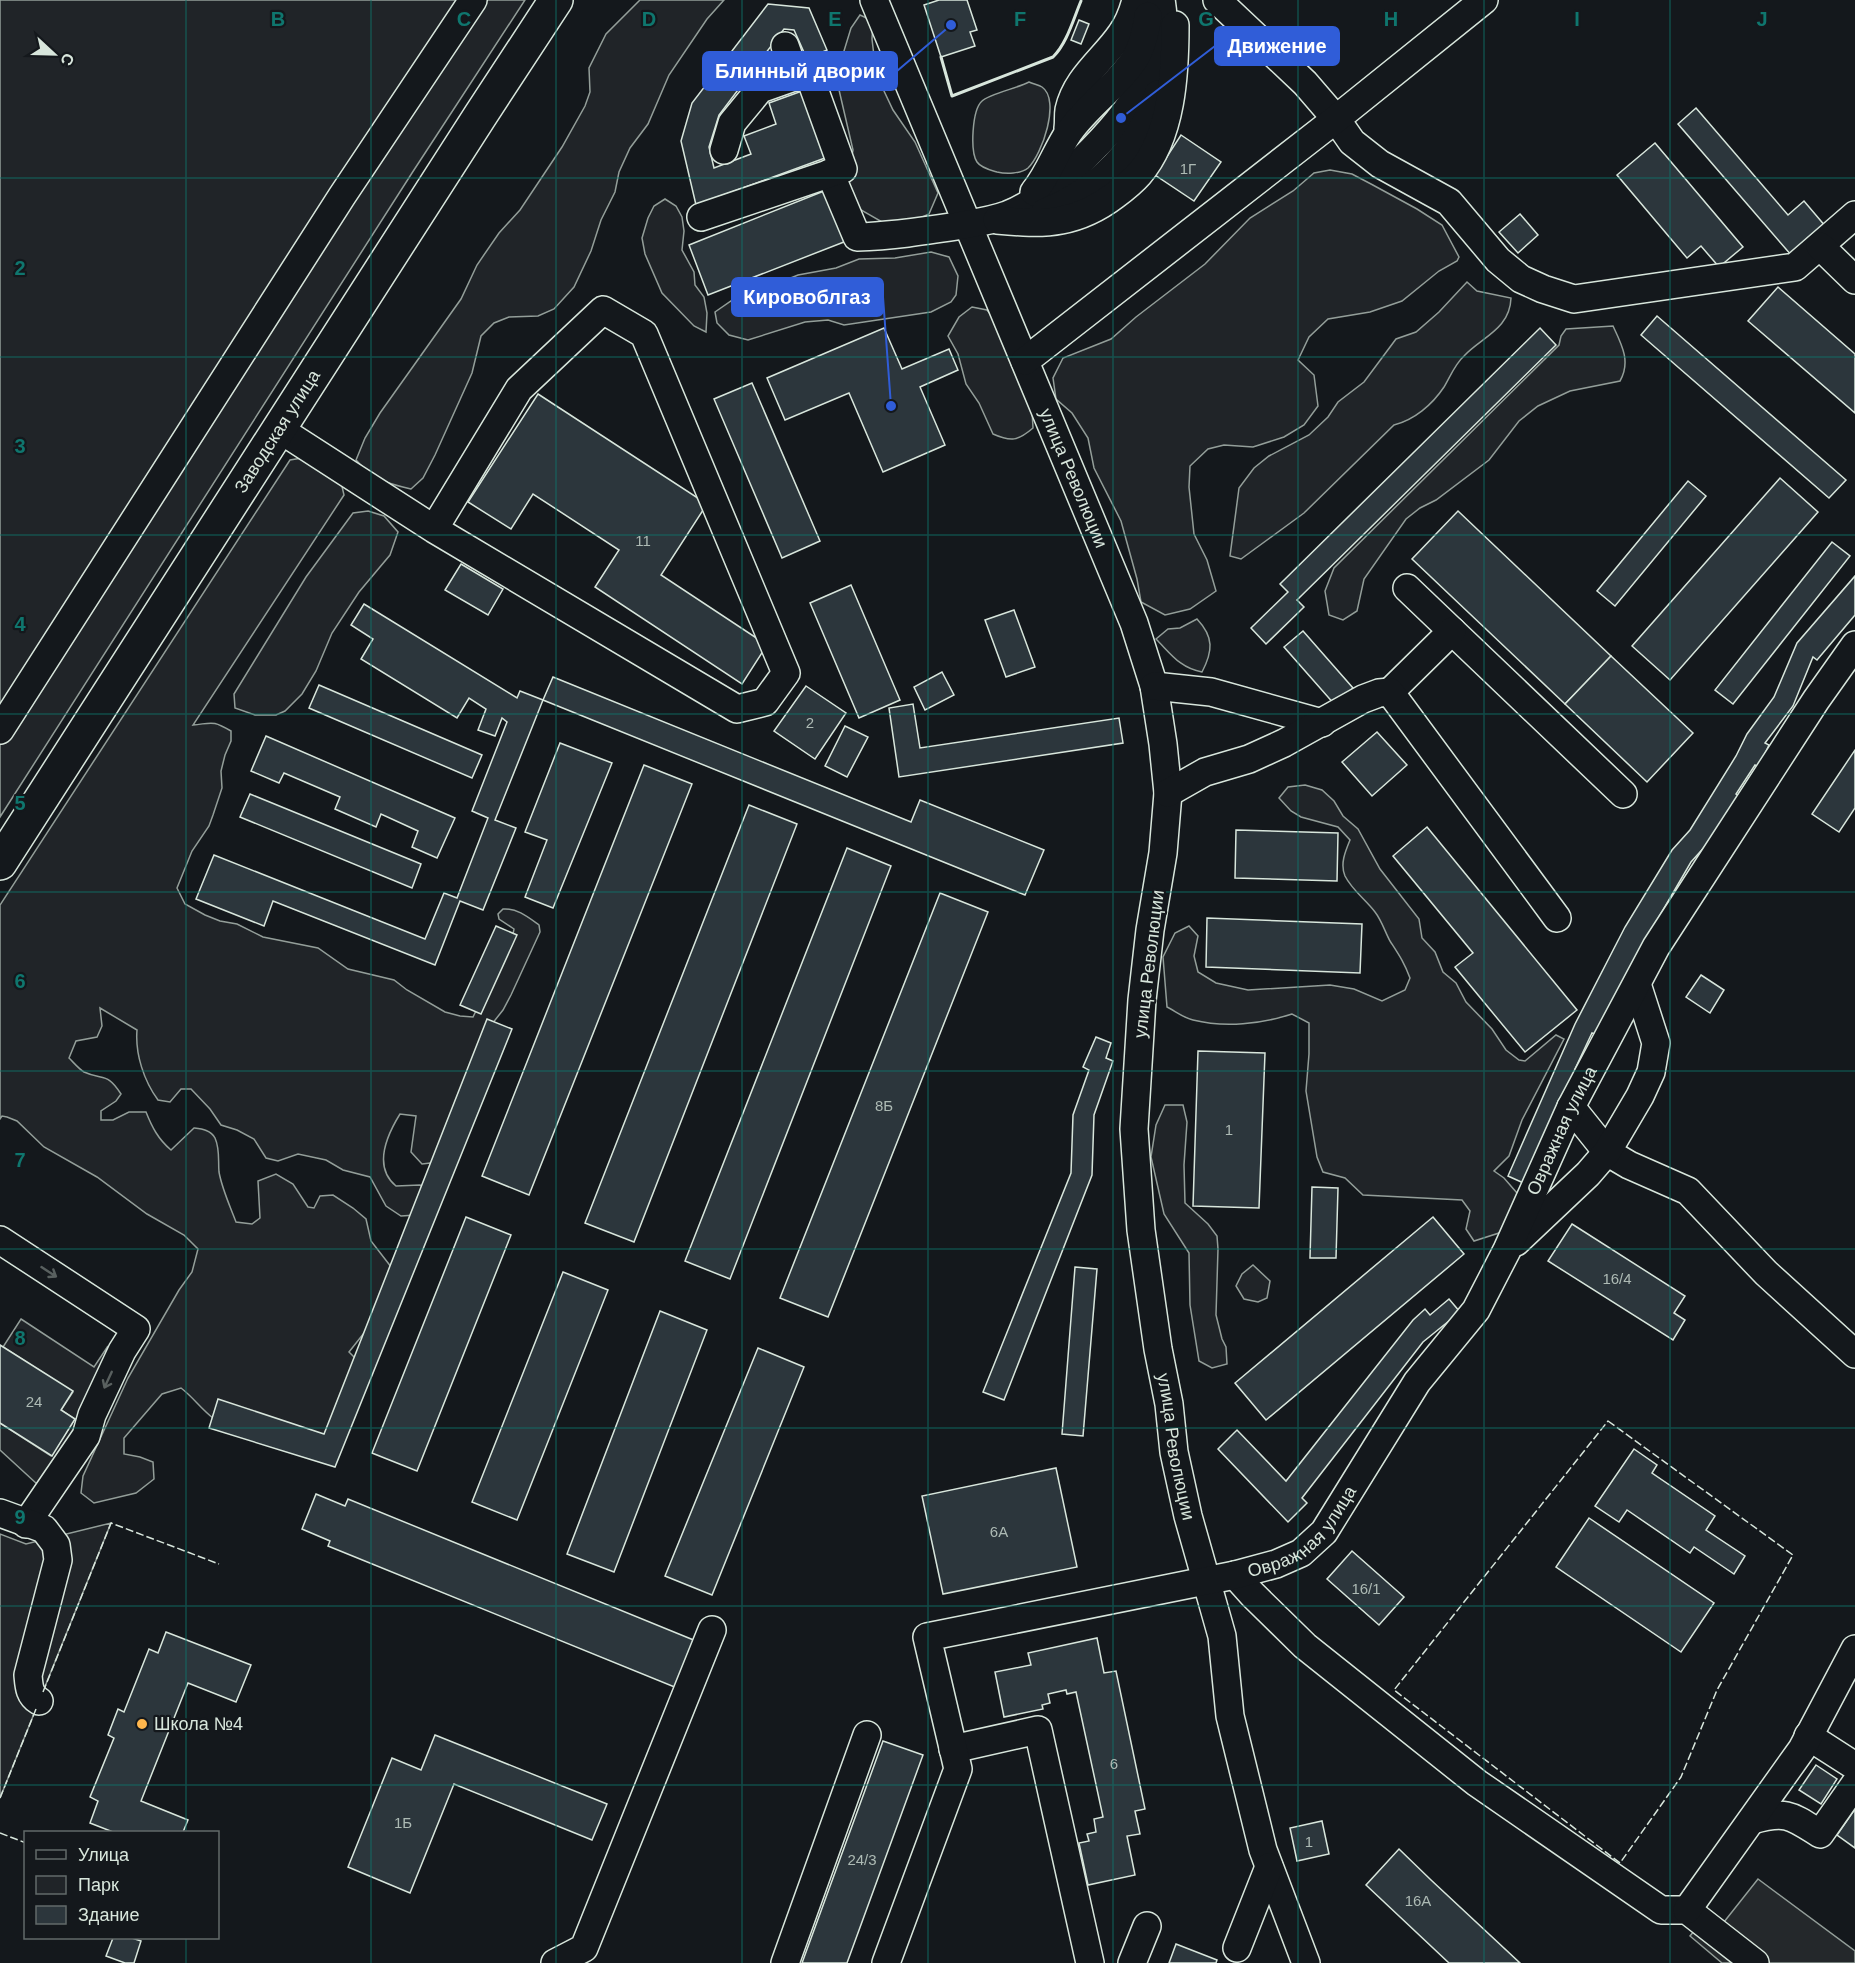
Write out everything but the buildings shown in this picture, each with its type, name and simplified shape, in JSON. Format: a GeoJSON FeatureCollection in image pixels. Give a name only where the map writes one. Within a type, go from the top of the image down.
{"type":"FeatureCollection","features":[{"type":"Feature","properties":{"kind":"main road","name":"Заводская улица"},"geometry":{"type":"LineString","coordinates":[[0,863],[556,0]]}},
{"type":"Feature","properties":{"kind":"street"},"geometry":{"type":"LineString","coordinates":[[0,730],[342,196],[473,0]]}},
{"type":"Feature","properties":{"kind":"street","name":"улица Революции"},"geometry":{"type":"LineString","coordinates":[[874,0],[980,222],[1024,360],[1134,623],[1154,686],[1168,793],[1163,853],[1150,930],[1142,1000],[1134,1128],[1141,1230],[1158,1349],[1169,1404],[1174,1452],[1188,1516],[1222,1636],[1230,1716],[1263,1851],[1306,1963]]}},
{"type":"Feature","properties":{"kind":"street"},"geometry":{"type":"LineString","coordinates":[[1068,133],[1069,110],[1076,92],[1097,60],[1121,34],[1132,15],[1136,0]]}},
{"type":"Feature","properties":{"kind":"street"},"geometry":{"type":"LineString","coordinates":[[1020,215],[1068,133],[1086,110],[1120,78],[1136,58],[1147,27],[1151,0]]}},
{"type":"Feature","properties":{"kind":"street"},"geometry":{"type":"LineString","coordinates":[[1020,215],[1081,161],[1131,105],[1155,60],[1162,34],[1161,0]]}},
{"type":"Feature","properties":{"kind":"street"},"geometry":{"type":"LineString","coordinates":[[830,173],[857,237],[902,235],[1009,215],[1020,215],[1065,204],[1090,189],[1116,165],[1142,131],[1153,106],[1175,36],[1174,0]]}},
{"type":"Feature","properties":{"kind":"street"},"geometry":{"type":"LineString","coordinates":[[1217,0],[1305,83],[1352,142],[1380,164],[1449,202],[1498,260],[1521,279],[1543,289],[1574,299],[1795,267],[1855,215]]}},
{"type":"Feature","properties":{"kind":"street"},"geometry":{"type":"LineString","coordinates":[[1024,360],[1335,119],[1484,0]]}},
{"type":"Feature","properties":{"kind":"street"},"geometry":{"type":"LineString","coordinates":[[785,46],[796,77]]}},
{"type":"Feature","properties":{"kind":"street"},"geometry":{"type":"LineString","coordinates":[[701,217],[843,169],[808,72],[760,89],[732,123],[724,150]]}},
{"type":"Feature","properties":{"kind":"street"},"geometry":{"type":"LineString","coordinates":[[1820,246],[1855,280]]}},
{"type":"Feature","properties":{"kind":"street"},"geometry":{"type":"LineString","coordinates":[[279,429],[434,529],[737,709],[765,702],[786,673],[644,334],[603,310],[519,389],[434,529]]}},
{"type":"Feature","properties":{"kind":"street"},"geometry":{"type":"LineString","coordinates":[[1407,588],[1623,794]]}},
{"type":"Feature","properties":{"kind":"street"},"geometry":{"type":"LineString","coordinates":[[1168,793],[1205,772],[1249,759],[1322,723],[1363,699],[1390,692],[1452,631]]}},
{"type":"Feature","properties":{"kind":"street","name":"Овражная улица"},"geometry":{"type":"LineString","coordinates":[[953,1749],[927,1637],[1235,1575],[1276,1564],[1301,1553],[1324,1532],[1417,1382],[1476,1310],[1507,1250],[1571,1107],[1656,947],[1816,700],[1855,645]]}},
{"type":"Feature","properties":{"kind":"street"},"geometry":{"type":"LineString","coordinates":[[1154,686],[1211,692],[1322,723]]}},
{"type":"Feature","properties":{"kind":"street"},"geometry":{"type":"LineString","coordinates":[[1390,692],[1557,918]]}},
{"type":"Feature","properties":{"kind":"street"},"geometry":{"type":"LineString","coordinates":[[1507,1250],[1588,1174],[1607,1152],[1640,1096],[1651,1072],[1656,1043],[1637,984]]}},
{"type":"Feature","properties":{"kind":"street"},"geometry":{"type":"LineString","coordinates":[[1571,1107],[1607,1152],[1629,1165],[1688,1191],[1766,1273],[1855,1354]]}},
{"type":"Feature","properties":{"kind":"street"},"geometry":{"type":"LineString","coordinates":[[0,1240],[136,1329],[122,1351],[92,1415],[87,1436],[26,1524]]}},
{"type":"Feature","properties":{"kind":"street"},"geometry":{"type":"LineString","coordinates":[[0,1513],[44,1529],[56,1545],[58,1560],[28,1674],[29,1690],[39,1701]]}},
{"type":"Feature","properties":{"kind":"street","name":"Овражная улица"},"geometry":{"type":"LineString","coordinates":[[1235,1575],[1305,1646],[1478,1783],[1661,1910],[1687,1910]]}},
{"type":"Feature","properties":{"kind":"street"},"geometry":{"type":"LineString","coordinates":[[555,1963],[584,1948],[712,1630]]}},
{"type":"Feature","properties":{"kind":"street"},"geometry":{"type":"LineString","coordinates":[[1755,1963],[1687,1910],[1802,1749],[1855,1649]]}},
{"type":"Feature","properties":{"kind":"street"},"geometry":{"type":"LineString","coordinates":[[886,1963],[958,1769],[953,1749],[1038,1730],[1090,1963]]}},
{"type":"Feature","properties":{"kind":"street"},"geometry":{"type":"LineString","coordinates":[[785,1963],[867,1735]]}},
{"type":"Feature","properties":{"kind":"street"},"geometry":{"type":"LineString","coordinates":[[1808,1736],[1855,1766]]}},
{"type":"Feature","properties":{"kind":"street"},"geometry":{"type":"LineString","coordinates":[[1752,1820],[1778,1814],[1792,1816],[1820,1834],[1855,1784]]}},
{"type":"Feature","properties":{"kind":"street"},"geometry":{"type":"LineString","coordinates":[[1237,1948],[1269,1867]]}},
{"type":"Feature","properties":{"kind":"street"},"geometry":{"type":"LineString","coordinates":[[1132,1963],[1147,1926]]}},
{"type":"Feature","properties":{"kind":"green space"},"geometry":{"type":"Polygon","coordinates":[[[0,0],[525,0],[0,817],[0,0]]]}},
{"type":"Feature","properties":{"kind":"green space"},"geometry":{"type":"Polygon","coordinates":[[[640,0],[724,0],[707,19],[669,75],[648,124],[630,148],[619,172],[615,192],[574,287],[554,309],[538,316],[509,317],[494,323],[481,336],[472,373],[423,478],[411,489],[380,480],[356,460],[365,438],[380,413],[461,299],[477,265],[499,233],[520,210],[562,147],[585,106],[590,92],[589,68],[606,34],[640,0]]]}},
{"type":"Feature","properties":{"kind":"green space"},"geometry":{"type":"Polygon","coordinates":[[[860,15],[873,21],[874,56],[884,91],[893,110],[915,142],[938,193],[929,214],[905,225],[889,226],[861,210],[852,202],[846,188],[853,150],[836,77],[851,28],[860,15]]]}},
{"type":"Feature","properties":{"kind":"green space"},"geometry":{"type":"Polygon","coordinates":[[[1029,82],[1042,87],[1050,103],[1050,115],[1039,152],[1028,168],[1021,171],[1001,173],[983,167],[977,162],[973,149],[974,121],[979,106],[982,101],[991,96],[1029,82]]]}},
{"type":"Feature","properties":{"kind":"green space"},"geometry":{"type":"Polygon","coordinates":[[[1330,170],[1352,174],[1442,225],[1459,257],[1457,261],[1439,271],[1402,301],[1370,312],[1328,319],[1309,337],[1298,360],[1314,375],[1318,406],[1304,425],[1284,437],[1253,447],[1224,445],[1208,449],[1190,466],[1189,487],[1194,534],[1207,560],[1216,591],[1190,609],[1165,615],[1141,602],[1121,521],[1094,468],[1088,438],[1072,413],[1056,399],[1053,378],[1063,358],[1111,339],[1205,264],[1250,218],[1293,191],[1314,173],[1330,170]]]}},
{"type":"Feature","properties":{"kind":"green space"},"geometry":{"type":"Polygon","coordinates":[[[665,199],[676,206],[682,217],[684,231],[682,250],[694,272],[695,285],[704,297],[707,313],[706,332],[694,326],[662,293],[645,254],[642,238],[648,218],[654,206],[665,199]]]}},
{"type":"Feature","properties":{"kind":"green space"},"geometry":{"type":"Polygon","coordinates":[[[931,252],[949,257],[958,276],[956,295],[951,302],[931,312],[844,325],[828,320],[805,322],[748,340],[729,335],[717,323],[715,312],[731,301],[744,294],[761,290],[798,275],[836,268],[859,259],[895,258],[931,252]]]}},
{"type":"Feature","properties":{"kind":"green space"},"geometry":{"type":"Polygon","coordinates":[[[1467,282],[1477,291],[1511,298],[1506,317],[1500,325],[1461,359],[1444,387],[1428,406],[1415,416],[1394,425],[1304,513],[1241,559],[1230,556],[1239,488],[1254,468],[1269,456],[1309,435],[1328,417],[1338,402],[1364,382],[1396,339],[1416,332],[1439,312],[1467,282]]]}},
{"type":"Feature","properties":{"kind":"green space"},"geometry":{"type":"Polygon","coordinates":[[[972,307],[987,310],[997,322],[1032,411],[1033,428],[1018,438],[1010,439],[993,434],[979,403],[966,384],[958,354],[948,336],[959,317],[972,307]]]}},
{"type":"Feature","properties":{"kind":"green space"},"geometry":{"type":"Polygon","coordinates":[[[1613,326],[1625,360],[1620,381],[1570,391],[1538,406],[1519,421],[1489,460],[1436,500],[1420,508],[1406,519],[1364,579],[1357,611],[1343,620],[1329,615],[1325,591],[1334,568],[1559,345],[1566,329],[1613,326]]]}},
{"type":"Feature","properties":{"kind":"green space"},"geometry":{"type":"Polygon","coordinates":[[[302,458],[341,482],[344,495],[193,725],[212,723],[220,725],[231,731],[231,741],[221,771],[222,788],[209,826],[192,851],[177,888],[185,904],[205,915],[237,924],[263,937],[318,948],[348,969],[394,980],[445,1012],[460,1016],[473,1017],[513,934],[514,929],[499,919],[498,914],[503,909],[518,912],[539,925],[540,932],[503,1010],[488,1029],[439,1162],[422,1164],[411,1152],[416,1116],[400,1114],[391,1131],[384,1160],[389,1178],[396,1186],[420,1185],[433,1193],[416,1215],[401,1216],[386,1206],[370,1177],[343,1170],[326,1160],[298,1154],[278,1161],[266,1158],[254,1139],[221,1125],[191,1089],[181,1089],[170,1102],[158,1100],[142,1067],[137,1048],[137,1030],[100,1008],[102,1026],[97,1037],[76,1041],[69,1058],[84,1072],[108,1080],[121,1094],[116,1101],[101,1111],[101,1120],[113,1120],[129,1112],[146,1112],[156,1133],[171,1150],[194,1128],[211,1133],[218,1146],[222,1185],[236,1222],[252,1224],[260,1218],[258,1181],[276,1174],[293,1184],[308,1207],[314,1208],[320,1196],[333,1195],[366,1219],[371,1241],[395,1272],[377,1321],[349,1352],[363,1366],[331,1448],[213,1418],[181,1388],[162,1394],[124,1438],[124,1454],[153,1462],[154,1479],[136,1493],[94,1503],[81,1493],[83,1476],[128,1378],[179,1290],[192,1272],[198,1249],[184,1235],[147,1214],[97,1177],[44,1147],[17,1121],[2,1116],[0,1119],[0,905],[290,460],[302,458]]]}},
{"type":"Feature","properties":{"kind":"green space"},"geometry":{"type":"Polygon","coordinates":[[[368,511],[384,516],[398,532],[390,555],[359,592],[332,633],[316,671],[302,694],[285,711],[276,715],[255,715],[235,708],[234,694],[306,577],[353,513],[368,511]]]}},
{"type":"Feature","properties":{"kind":"green space"},"geometry":{"type":"Polygon","coordinates":[[[1197,619],[1203,626],[1210,644],[1210,651],[1202,672],[1182,664],[1156,639],[1168,629],[1180,628],[1197,619]]]}},
{"type":"Feature","properties":{"kind":"green space"},"geometry":{"type":"Polygon","coordinates":[[[1305,785],[1322,790],[1334,801],[1343,816],[1358,829],[1380,869],[1419,919],[1422,938],[1435,952],[1443,972],[1456,983],[1466,1002],[1492,1029],[1506,1050],[1519,1060],[1525,1061],[1556,1035],[1564,1039],[1522,1120],[1509,1156],[1494,1171],[1504,1178],[1517,1193],[1515,1217],[1502,1232],[1474,1241],[1466,1229],[1470,1211],[1462,1200],[1363,1195],[1345,1178],[1323,1172],[1317,1157],[1306,1091],[1309,1023],[1292,1014],[1243,1024],[1218,1024],[1186,1018],[1167,1007],[1163,957],[1175,933],[1189,926],[1198,936],[1194,956],[1198,972],[1216,983],[1248,990],[1330,985],[1354,989],[1382,1001],[1405,990],[1410,978],[1403,963],[1377,915],[1345,876],[1343,862],[1350,840],[1338,827],[1301,817],[1291,811],[1279,798],[1288,787],[1305,785]]]}},
{"type":"Feature","properties":{"kind":"green space"},"geometry":{"type":"Polygon","coordinates":[[[1165,1105],[1183,1105],[1187,1122],[1184,1165],[1185,1203],[1208,1224],[1217,1236],[1216,1315],[1226,1347],[1227,1364],[1212,1368],[1199,1361],[1190,1305],[1189,1253],[1164,1214],[1151,1157],[1156,1125],[1165,1105]]]}},
{"type":"Feature","properties":{"kind":"green space"},"geometry":{"type":"Polygon","coordinates":[[[1253,1265],[1270,1281],[1267,1298],[1258,1302],[1244,1299],[1236,1286],[1242,1274],[1253,1265]]]}},
{"type":"Feature","properties":{"kind":"green space"},"geometry":{"type":"Polygon","coordinates":[[[21,1319],[94,1367],[108,1346],[83,1429],[37,1484],[0,1450],[0,1423],[51,1456],[75,1419],[61,1410],[73,1392],[3,1347],[21,1319]]]}},
{"type":"Feature","properties":{"kind":"green space"},"geometry":{"type":"Polygon","coordinates":[[[111,1523],[0,1798],[0,1534],[26,1544],[111,1523]]]}},
{"type":"Feature","properties":{"kind":"shaded area"},"geometry":{"type":"Polygon","coordinates":[[[1758,1879],[1855,1951],[1855,1963],[1722,1963],[1690,1936],[1709,1913],[1724,1922],[1758,1879]]]}},
{"type":"Feature","properties":{"kind":"fence"},"geometry":{"type":"LineString","coordinates":[[1608,1421],[1793,1555],[1717,1690],[1681,1777],[1620,1863],[1394,1690],[1608,1421]]}},
{"type":"Feature","properties":{"kind":"fence"},"geometry":{"type":"LineString","coordinates":[[43,1692],[111,1523],[219,1564]]}},
{"type":"Feature","properties":{"kind":"fence"},"geometry":{"type":"LineString","coordinates":[[0,1798],[36,1709]]}},
{"type":"Feature","properties":{"kind":"fence"},"geometry":{"type":"LineString","coordinates":[[0,1833],[24,1842]]}},
{"type":"Feature","properties":{"kind":"wall"},"geometry":{"type":"LineString","coordinates":[[941,57],[952,96],[1053,57],[1066,38],[1081,1]]}},
{"type":"Feature","properties":{"kind":"place","name":"Блинный дворик"},"geometry":{"type":"Point","coordinates":[951,25]}},
{"type":"Feature","properties":{"kind":"place","name":"Движение"},"geometry":{"type":"Point","coordinates":[1121,118]}},
{"type":"Feature","properties":{"kind":"place","name":"Кировоблгаз"},"geometry":{"type":"Point","coordinates":[891,406]}},
{"type":"Feature","properties":{"kind":"place","name":"Школа №4"},"geometry":{"type":"Point","coordinates":[142,1724]}}]}
